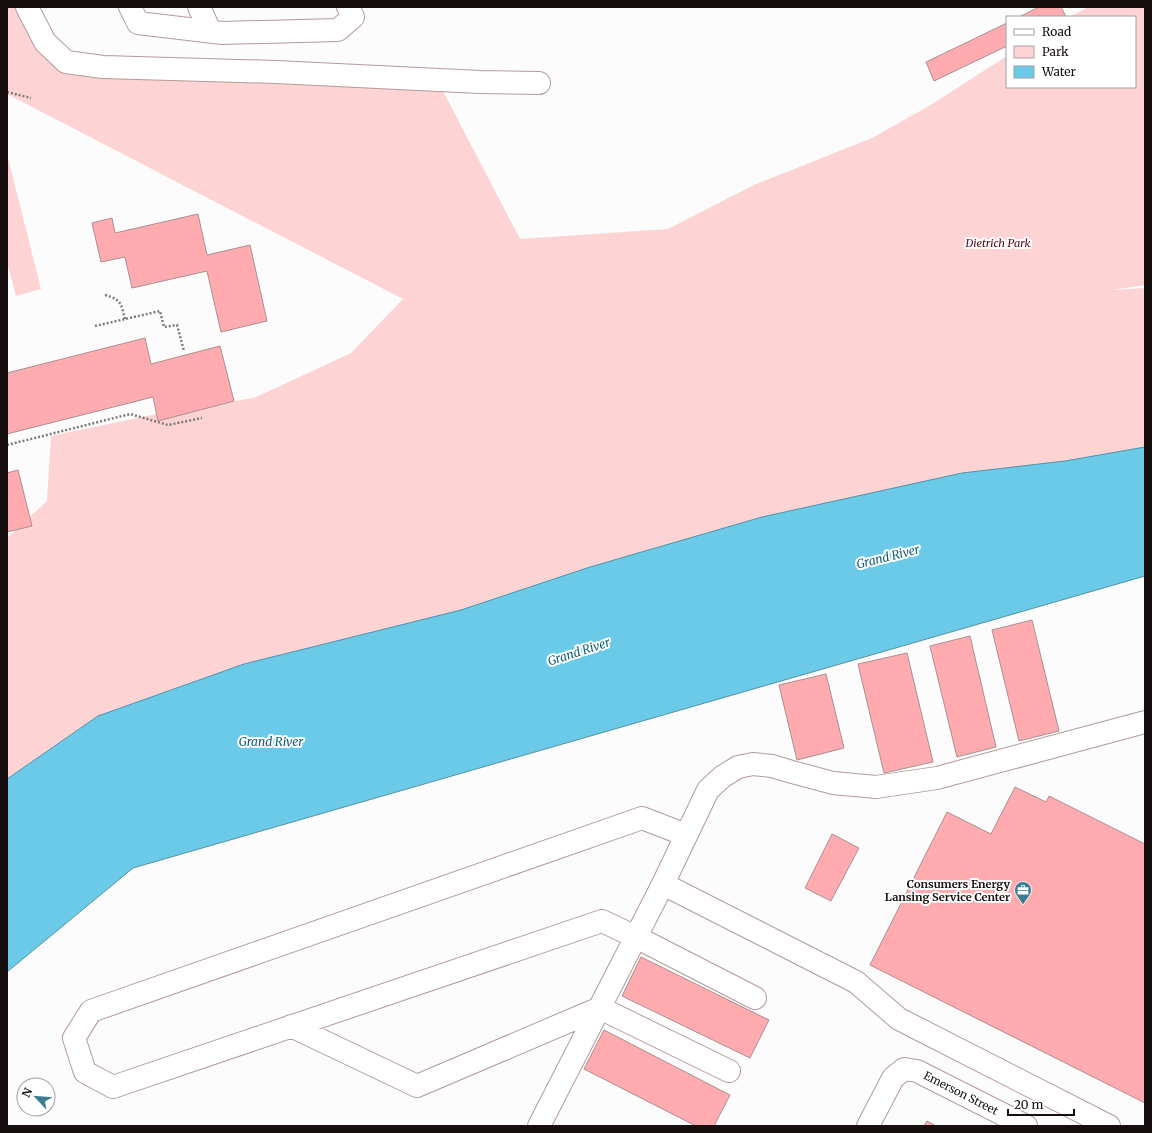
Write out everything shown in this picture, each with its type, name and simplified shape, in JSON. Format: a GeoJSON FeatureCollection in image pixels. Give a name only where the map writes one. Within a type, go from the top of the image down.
{"type":"FeatureCollection","features":[{"type":"Feature","properties":{"kind":"street"},"geometry":{"type":"LineString","coordinates":[[27,7],[45,42],[66,62],[103,66],[276,72],[480,82],[539,83]]}},
{"type":"Feature","properties":{"kind":"street"},"geometry":{"type":"LineString","coordinates":[[130,7],[138,23],[222,33],[338,30],[353,16],[348,7]]}},
{"type":"Feature","properties":{"kind":"street"},"geometry":{"type":"LineString","coordinates":[[199,7],[210,31]]}},
{"type":"Feature","properties":{"kind":"street"},"geometry":{"type":"LineString","coordinates":[[539,1126],[663,884],[708,790],[722,777],[738,767],[752,764],[772,766],[833,783],[876,787],[937,778],[1145,722]]}},
{"type":"Feature","properties":{"kind":"street"},"geometry":{"type":"LineString","coordinates":[[686,835],[642,818],[92,1010],[74,1038],[85,1072],[113,1087],[602,921],[755,998]]}},
{"type":"Feature","properties":{"kind":"street"},"geometry":{"type":"LineString","coordinates":[[663,884],[856,982],[899,1019],[1109,1126]]}},
{"type":"Feature","properties":{"kind":"street"},"geometry":{"type":"LineString","coordinates":[[291,1026],[416,1086],[600,1008],[729,1071]]}},
{"type":"Feature","properties":{"kind":"street","name":"Emerson Street"},"geometry":{"type":"LineString","coordinates":[[868,1126],[893,1078],[904,1069],[917,1072],[1026,1126]]}},
{"type":"Feature","properties":{"kind":"path"},"geometry":{"type":"LineString","coordinates":[[7,92],[30,98]]}},
{"type":"Feature","properties":{"kind":"path"},"geometry":{"type":"LineString","coordinates":[[106,295],[116,298],[121,304],[125,319]]}},
{"type":"Feature","properties":{"kind":"path"},"geometry":{"type":"LineString","coordinates":[[96,326],[160,312],[164,327],[177,325],[184,351]]}},
{"type":"Feature","properties":{"kind":"path"},"geometry":{"type":"LineString","coordinates":[[7,445],[130,414],[168,425],[202,418]]}},
{"type":"Feature","properties":{"kind":"green space","name":"Dietrich Park"},"geometry":{"type":"Polygon","coordinates":[[[7,7],[18,7],[63,53],[432,70],[520,239],[668,229],[754,185],[872,138],[929,106],[1006,57],[1006,88],[1136,88],[1136,16],[1072,16],[1088,7],[1145,7],[1145,285],[1111,290],[1145,288],[1145,447],[1065,461],[590,567],[461,610],[244,664],[98,716],[7,779],[7,538],[47,501],[51,436],[180,409],[254,398],[351,353],[403,299],[7,94],[7,7]]]}},
{"type":"Feature","properties":{"kind":"green space"},"geometry":{"type":"Polygon","coordinates":[[[7,154],[41,289],[16,296],[7,262],[7,154]]]}},
{"type":"Feature","properties":{"kind":"water","name":"Grand River"},"geometry":{"type":"Polygon","coordinates":[[[1145,447],[1145,576],[133,868],[7,972],[7,779],[98,716],[244,664],[461,610],[590,567],[762,517],[962,473],[1065,461],[1145,447]]]}},
{"type":"Feature","properties":{"kind":"building"},"geometry":{"type":"Polygon","coordinates":[[[1039,7],[1061,7],[1066,16],[1021,16],[1039,7]]]}},
{"type":"Feature","properties":{"kind":"building"},"geometry":{"type":"Polygon","coordinates":[[[1006,23],[1006,46],[934,81],[926,62],[1006,23]]]}},
{"type":"Feature","properties":{"kind":"building"},"geometry":{"type":"Polygon","coordinates":[[[198,214],[207,255],[250,245],[267,321],[221,332],[207,271],[132,288],[125,257],[101,262],[92,223],[112,218],[115,233],[198,214]]]}},
{"type":"Feature","properties":{"kind":"building"},"geometry":{"type":"Polygon","coordinates":[[[145,338],[151,364],[220,346],[234,401],[158,421],[153,397],[7,434],[7,373],[145,338]]]}},
{"type":"Feature","properties":{"kind":"building"},"geometry":{"type":"Polygon","coordinates":[[[18,470],[32,526],[7,532],[7,473],[18,470]]]}},
{"type":"Feature","properties":{"kind":"building"},"geometry":{"type":"Polygon","coordinates":[[[1032,620],[1059,731],[1019,741],[992,630],[1032,620]]]}},
{"type":"Feature","properties":{"kind":"building"},"geometry":{"type":"Polygon","coordinates":[[[970,636],[996,747],[957,757],[930,646],[970,636]]]}},
{"type":"Feature","properties":{"kind":"building"},"geometry":{"type":"Polygon","coordinates":[[[907,653],[933,762],[884,773],[858,664],[907,653]]]}},
{"type":"Feature","properties":{"kind":"building"},"geometry":{"type":"Polygon","coordinates":[[[826,674],[844,748],[797,760],[779,685],[826,674]]]}},
{"type":"Feature","properties":{"kind":"building","name":"Consumers Energy Lansing Service Center"},"geometry":{"type":"Polygon","coordinates":[[[1015,787],[1046,802],[1049,796],[1145,844],[1145,1103],[870,965],[947,812],[991,834],[1015,787]]]}},
{"type":"Feature","properties":{"kind":"building"},"geometry":{"type":"Polygon","coordinates":[[[832,834],[859,848],[831,901],[805,888],[832,834]]]}},
{"type":"Feature","properties":{"kind":"building"},"geometry":{"type":"Polygon","coordinates":[[[641,957],[769,1020],[750,1058],[622,996],[641,957]]]}},
{"type":"Feature","properties":{"kind":"building"},"geometry":{"type":"Polygon","coordinates":[[[604,1030],[730,1095],[714,1126],[696,1126],[584,1069],[604,1030]]]}},
{"type":"Feature","properties":{"kind":"building"},"geometry":{"type":"Polygon","coordinates":[[[927,1121],[936,1126],[924,1126],[927,1121]]]}},
{"type":"Feature","properties":{"kind":"place","name":"Consumers Energy Lansing Service Center"},"geometry":{"type":"Point","coordinates":[1023,905]}}]}
